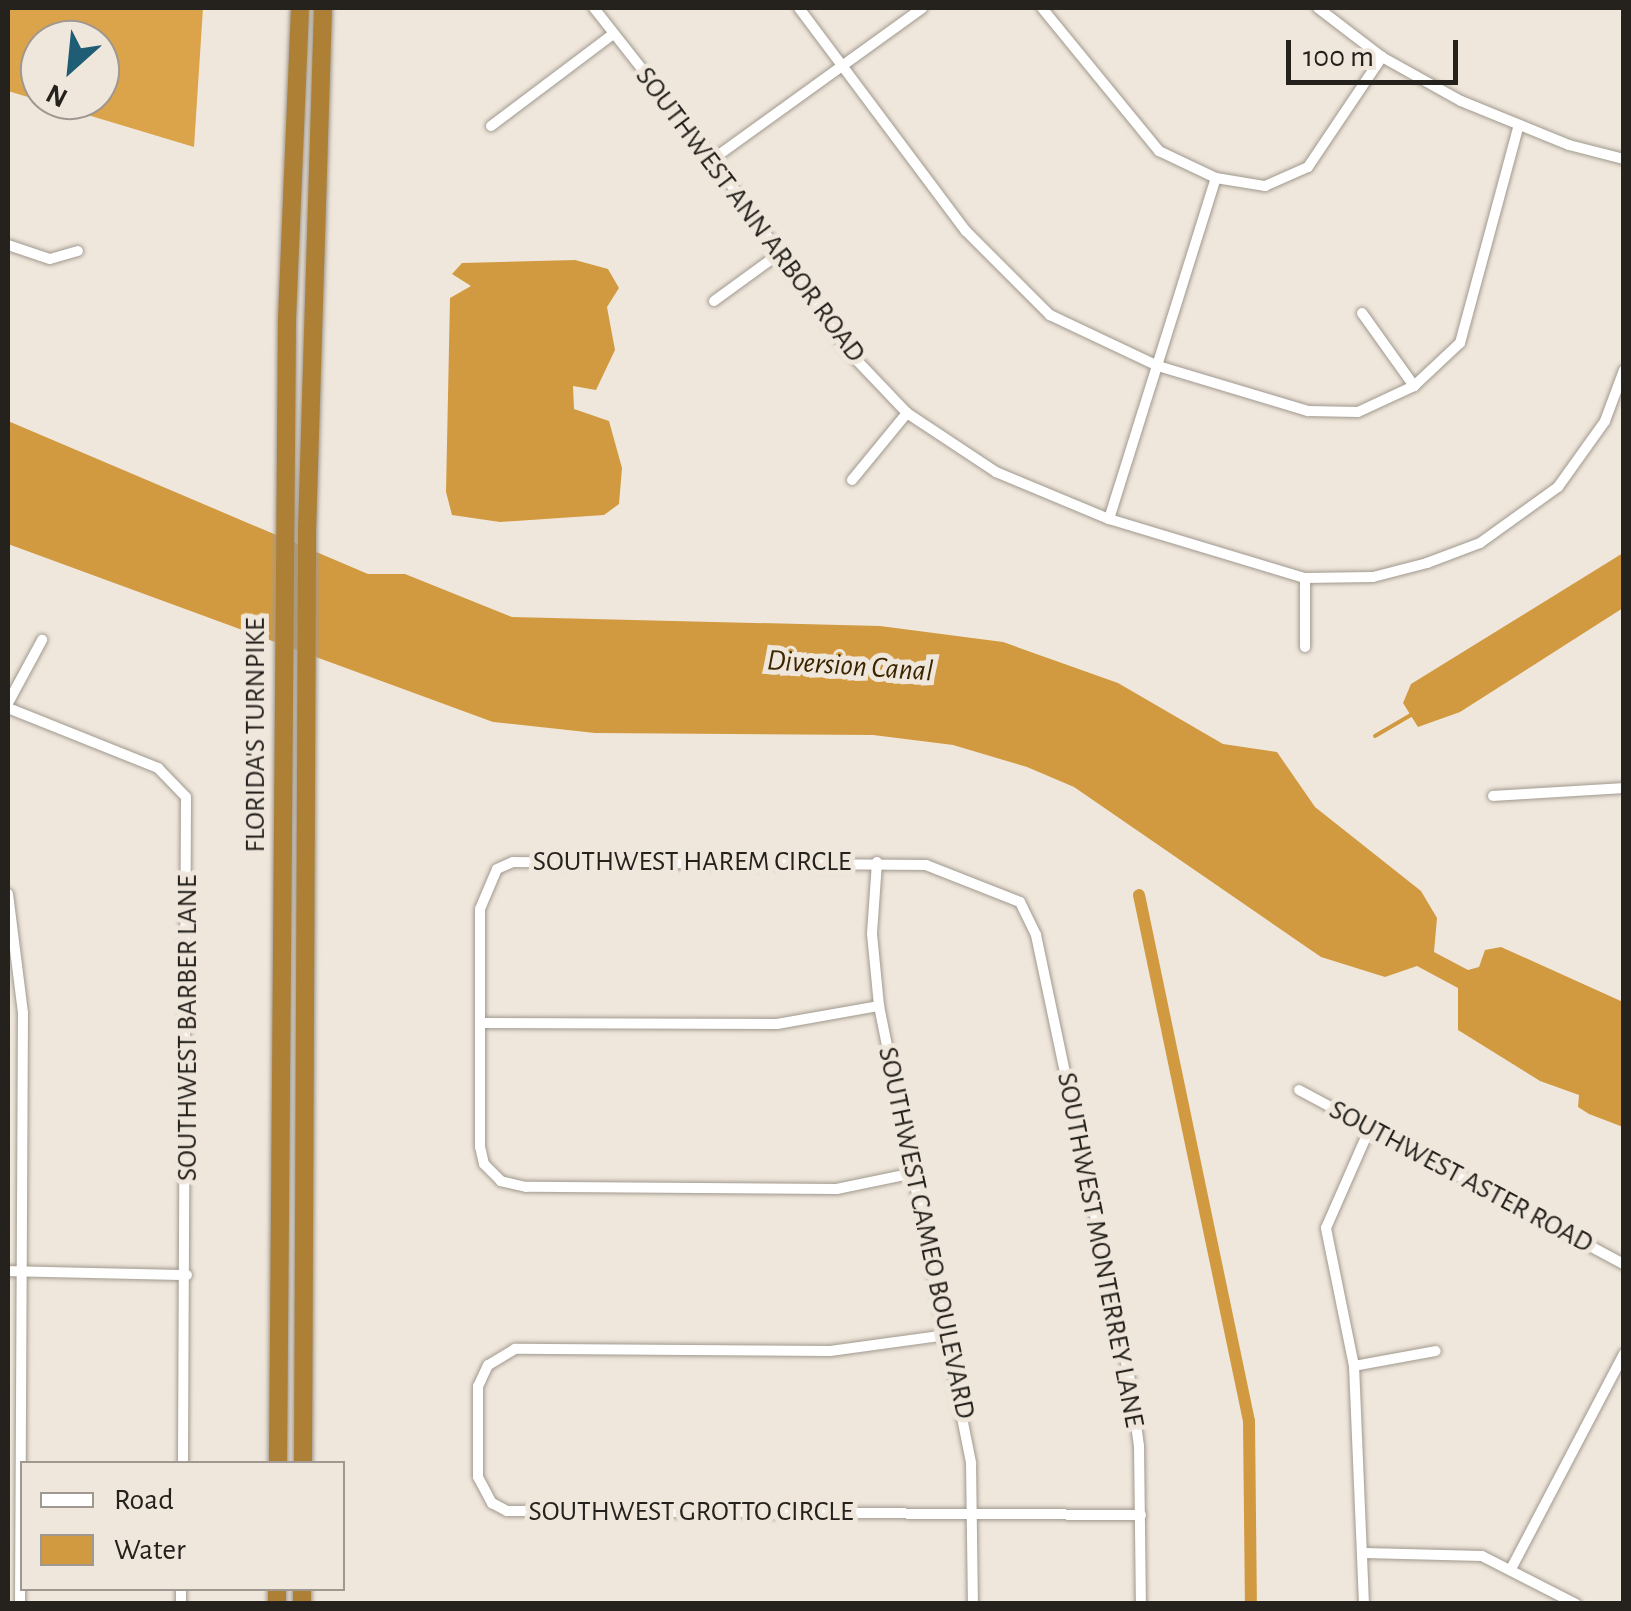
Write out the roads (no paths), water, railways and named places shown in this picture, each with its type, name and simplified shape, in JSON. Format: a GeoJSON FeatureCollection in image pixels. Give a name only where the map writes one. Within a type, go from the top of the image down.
{"type":"FeatureCollection","features":[{"type":"Feature","properties":{"kind":"highway","name":"FLORIDA'S TURNPIKE"},"geometry":{"type":"LineString","coordinates":[[278,1461],[285,521],[300,8]]}},
{"type":"Feature","properties":{"kind":"highway","name":"FLORIDA'S TURNPIKE"},"geometry":{"type":"LineString","coordinates":[[303,1461],[307,531],[322,8]]}},
{"type":"Feature","properties":{"kind":"street","name":"SOUTHWEST ANN ARBOR ROAD"},"geometry":{"type":"LineString","coordinates":[[594,8],[714,159],[848,351],[907,413],[996,472],[1109,518],[1304,578],[1374,577],[1480,542],[1558,487],[1585,456],[1620,397],[1624,370]]}},
{"type":"Feature","properties":{"kind":"street"},"geometry":{"type":"LineString","coordinates":[[799,8],[1011,282],[1081,335],[1158,366],[1308,411],[1358,412],[1414,386],[1460,342],[1519,126]]}},
{"type":"Feature","properties":{"kind":"street"},"geometry":{"type":"LineString","coordinates":[[714,159],[922,8]]}},
{"type":"Feature","properties":{"kind":"street"},"geometry":{"type":"LineString","coordinates":[[1042,8],[1160,152],[1216,178],[1265,186],[1308,167],[1382,57]]}},
{"type":"Feature","properties":{"kind":"street"},"geometry":{"type":"LineString","coordinates":[[1318,8],[1382,57],[1519,126],[1624,158]]}},
{"type":"Feature","properties":{"kind":"street"},"geometry":{"type":"LineString","coordinates":[[491,126],[613,34]]}},
{"type":"Feature","properties":{"kind":"street"},"geometry":{"type":"LineString","coordinates":[[1109,518],[1216,178]]}},
{"type":"Feature","properties":{"kind":"street"},"geometry":{"type":"LineString","coordinates":[[8,245],[50,259],[78,251]]}},
{"type":"Feature","properties":{"kind":"street"},"geometry":{"type":"LineString","coordinates":[[714,301],[780,253]]}},
{"type":"Feature","properties":{"kind":"street"},"geometry":{"type":"LineString","coordinates":[[1362,313],[1414,386]]}},
{"type":"Feature","properties":{"kind":"street"},"geometry":{"type":"LineString","coordinates":[[852,480],[907,413]]}},
{"type":"Feature","properties":{"kind":"street"},"geometry":{"type":"LineString","coordinates":[[1304,578],[1305,648]]}},
{"type":"Feature","properties":{"kind":"street"},"geometry":{"type":"LineString","coordinates":[[8,706],[42,640]]}},
{"type":"Feature","properties":{"kind":"street","name":"SOUTHWEST BARBER LANE"},"geometry":{"type":"LineString","coordinates":[[8,706],[158,768],[186,798],[187,1275],[183,1461]]}},
{"type":"Feature","properties":{"kind":"street"},"geometry":{"type":"LineString","coordinates":[[1493,796],[1624,788]]}},
{"type":"Feature","properties":{"kind":"street","name":"SOUTHWEST HAREM CIRCLE"},"geometry":{"type":"LineString","coordinates":[[914,1173],[837,1189],[526,1187],[501,1181],[484,1164],[480,1148],[484,888],[497,869],[513,862],[877,862],[926,866],[1020,902]]}},
{"type":"Feature","properties":{"kind":"street","name":"SOUTHWEST CAMEO BOULEVARD"},"geometry":{"type":"LineString","coordinates":[[877,862],[872,934],[879,1006],[965,1418],[973,1512],[973,1604]]}},
{"type":"Feature","properties":{"kind":"street"},"geometry":{"type":"LineString","coordinates":[[8,894],[23,1013],[22,1461]]}},
{"type":"Feature","properties":{"kind":"street","name":"SOUTHWEST MONTERREY LANE"},"geometry":{"type":"LineString","coordinates":[[1020,902],[1036,935],[1129,1375],[1142,1515],[1141,1604]]}},
{"type":"Feature","properties":{"kind":"street"},"geometry":{"type":"LineString","coordinates":[[482,1023],[776,1024],[879,1006]]}},
{"type":"Feature","properties":{"kind":"street","name":"SOUTHWEST ASTER ROAD"},"geometry":{"type":"LineString","coordinates":[[1299,1090],[1624,1264]]}},
{"type":"Feature","properties":{"kind":"street"},"geometry":{"type":"LineString","coordinates":[[1364,1604],[1354,1366],[1326,1228],[1370,1128]]}},
{"type":"Feature","properties":{"kind":"street"},"geometry":{"type":"LineString","coordinates":[[8,1271],[187,1275]]}},
{"type":"Feature","properties":{"kind":"street","name":"SOUTHWEST GROTTO CIRCLE"},"geometry":{"type":"LineString","coordinates":[[947,1335],[830,1351],[515,1350],[488,1365],[478,1386],[478,1477],[492,1503],[507,1512],[1142,1515]]}},
{"type":"Feature","properties":{"kind":"street"},"geometry":{"type":"LineString","coordinates":[[1354,1366],[1436,1352]]}},
{"type":"Feature","properties":{"kind":"street"},"geometry":{"type":"LineString","coordinates":[[1511,1569],[1624,1354]]}},
{"type":"Feature","properties":{"kind":"street"},"geometry":{"type":"LineString","coordinates":[[1364,1553],[1482,1556],[1576,1604]]}},
{"type":"Feature","properties":{"kind":"water"},"geometry":{"type":"Polygon","coordinates":[[[575,260],[608,269],[619,288],[607,307],[615,350],[596,390],[573,386],[574,409],[609,421],[622,468],[619,504],[604,515],[500,522],[452,515],[446,492],[450,298],[471,286],[452,274],[462,263],[575,260]]]}},
{"type":"Feature","properties":{"kind":"water","name":"Diversion Canal"},"geometry":{"type":"Polygon","coordinates":[[[8,421],[368,574],[405,574],[512,617],[880,626],[1003,642],[1118,683],[1223,744],[1277,752],[1315,807],[1421,891],[1437,918],[1434,952],[1468,970],[1479,967],[1485,950],[1501,947],[1623,1002],[1623,1127],[1589,1114],[1578,1107],[1579,1095],[1540,1081],[1458,1030],[1458,988],[1417,966],[1385,977],[1321,957],[1074,787],[1027,767],[953,745],[873,735],[595,733],[493,722],[8,544],[8,421]]]}},
{"type":"Feature","properties":{"kind":"water"},"geometry":{"type":"Polygon","coordinates":[[[1623,553],[1623,608],[1460,712],[1418,727],[1403,703],[1411,684],[1623,553]]]}},
{"type":"Feature","properties":{"kind":"waterway"},"geometry":{"type":"LineString","coordinates":[[1375,736],[1411,715]]}},
{"type":"Feature","properties":{"kind":"waterway"},"geometry":{"type":"LineString","coordinates":[[1139,895],[1249,1421],[1251,1604]]}}]}
